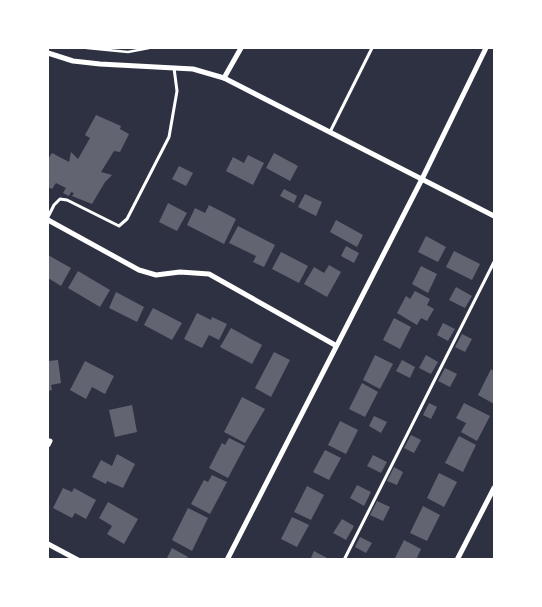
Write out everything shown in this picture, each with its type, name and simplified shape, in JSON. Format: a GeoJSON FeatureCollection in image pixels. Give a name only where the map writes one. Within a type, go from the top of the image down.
{"type":"FeatureCollection","features":[{"type":"Feature","properties":{"kind":"street"},"geometry":{"type":"LineString","coordinates":[[224,78],[241,48]]}},
{"type":"Feature","properties":{"kind":"street"},"geometry":{"type":"LineString","coordinates":[[226,560],[422,179],[486,48]]}},
{"type":"Feature","properties":{"kind":"street"},"geometry":{"type":"LineString","coordinates":[[48,53],[73,61],[91,64],[193,69],[224,78],[494,216]]}},
{"type":"Feature","properties":{"kind":"street"},"geometry":{"type":"LineString","coordinates":[[48,218],[139,270],[156,275],[180,272],[209,274],[335,345]]}},
{"type":"Feature","properties":{"kind":"street"},"geometry":{"type":"LineString","coordinates":[[457,560],[494,488]]}},
{"type":"Feature","properties":{"kind":"street"},"geometry":{"type":"LineString","coordinates":[[48,544],[78,560]]}},
{"type":"Feature","properties":{"kind":"lane"},"geometry":{"type":"LineString","coordinates":[[330,132],[372,48]]}},
{"type":"Feature","properties":{"kind":"lane"},"geometry":{"type":"LineString","coordinates":[[48,218],[54,204],[60,199],[67,200],[118,226],[127,219],[169,137],[177,91],[174,67]]}},
{"type":"Feature","properties":{"kind":"lane"},"geometry":{"type":"LineString","coordinates":[[344,560],[494,262]]}},
{"type":"Feature","properties":{"kind":"path"},"geometry":{"type":"LineString","coordinates":[[87,48],[128,52],[149,48]]}},
{"type":"Feature","properties":{"kind":"building"},"geometry":{"type":"Polygon","coordinates":[[[96,115],[121,126],[120,129],[129,134],[120,152],[114,151],[101,172],[112,175],[105,182],[92,204],[72,196],[74,193],[71,192],[69,196],[63,193],[66,188],[56,183],[52,189],[48,187],[48,159],[52,153],[69,162],[71,152],[78,159],[90,138],[85,135],[96,115]]]}},
{"type":"Feature","properties":{"kind":"building"},"geometry":{"type":"Polygon","coordinates":[[[274,153],[298,166],[290,181],[266,168],[274,153]]]}},
{"type":"Feature","properties":{"kind":"building"},"geometry":{"type":"Polygon","coordinates":[[[248,155],[264,163],[253,185],[226,171],[233,157],[244,163],[248,155]]]}},
{"type":"Feature","properties":{"kind":"building"},"geometry":{"type":"Polygon","coordinates":[[[179,166],[193,173],[186,186],[172,179],[179,166]]]}},
{"type":"Feature","properties":{"kind":"building"},"geometry":{"type":"Polygon","coordinates":[[[284,189],[297,196],[294,203],[280,196],[284,189]]]}},
{"type":"Feature","properties":{"kind":"building"},"geometry":{"type":"Polygon","coordinates":[[[305,194],[322,202],[316,216],[298,207],[305,194]]]}},
{"type":"Feature","properties":{"kind":"building"},"geometry":{"type":"Polygon","coordinates":[[[168,203],[187,213],[177,231],[159,222],[168,203]]]}},
{"type":"Feature","properties":{"kind":"building"},"geometry":{"type":"Polygon","coordinates":[[[209,205],[236,219],[224,244],[187,225],[195,208],[205,213],[209,205]]]}},
{"type":"Feature","properties":{"kind":"building"},"geometry":{"type":"Polygon","coordinates":[[[336,220],[363,235],[357,247],[330,232],[336,220]]]}},
{"type":"Feature","properties":{"kind":"building"},"geometry":{"type":"Polygon","coordinates":[[[238,226],[275,245],[264,267],[253,262],[256,256],[229,243],[238,226]]]}},
{"type":"Feature","properties":{"kind":"building"},"geometry":{"type":"Polygon","coordinates":[[[426,236],[446,247],[438,262],[418,252],[426,236]]]}},
{"type":"Feature","properties":{"kind":"building"},"geometry":{"type":"Polygon","coordinates":[[[346,246],[359,253],[354,263],[341,256],[346,246]]]}},
{"type":"Feature","properties":{"kind":"building"},"geometry":{"type":"Polygon","coordinates":[[[454,251],[480,264],[472,280],[446,267],[454,251]]]}},
{"type":"Feature","properties":{"kind":"building"},"geometry":{"type":"Polygon","coordinates":[[[281,252],[308,266],[299,283],[272,269],[281,252]]]}},
{"type":"Feature","properties":{"kind":"building"},"geometry":{"type":"Polygon","coordinates":[[[48,255],[71,268],[61,286],[48,278],[48,255]]]}},
{"type":"Feature","properties":{"kind":"building"},"geometry":{"type":"Polygon","coordinates":[[[329,265],[341,272],[327,297],[304,284],[314,267],[324,273],[329,265]]]}},
{"type":"Feature","properties":{"kind":"building"},"geometry":{"type":"Polygon","coordinates":[[[421,266],[437,274],[428,293],[412,284],[421,266]]]}},
{"type":"Feature","properties":{"kind":"building"},"geometry":{"type":"Polygon","coordinates":[[[78,271],[110,290],[100,307],[68,288],[78,271]]]}},
{"type":"Feature","properties":{"kind":"building"},"geometry":{"type":"Polygon","coordinates":[[[456,287],[472,296],[465,308],[449,300],[456,287]]]}},
{"type":"Feature","properties":{"kind":"building"},"geometry":{"type":"Polygon","coordinates":[[[415,291],[430,299],[427,305],[434,309],[427,321],[421,318],[417,325],[397,313],[406,296],[410,299],[415,291]]]}},
{"type":"Feature","properties":{"kind":"building"},"geometry":{"type":"Polygon","coordinates":[[[116,292],[144,307],[137,322],[109,308],[116,292]]]}},
{"type":"Feature","properties":{"kind":"building"},"geometry":{"type":"Polygon","coordinates":[[[153,308],[182,323],[172,340],[144,325],[153,308]]]}},
{"type":"Feature","properties":{"kind":"building"},"geometry":{"type":"Polygon","coordinates":[[[197,313],[211,320],[212,317],[227,324],[219,340],[209,335],[202,348],[184,339],[197,313]]]}},
{"type":"Feature","properties":{"kind":"building"},"geometry":{"type":"Polygon","coordinates":[[[394,318],[411,327],[400,349],[383,340],[394,318]]]}},
{"type":"Feature","properties":{"kind":"building"},"geometry":{"type":"Polygon","coordinates":[[[443,323],[455,329],[448,341],[437,335],[443,323]]]}},
{"type":"Feature","properties":{"kind":"building"},"geometry":{"type":"Polygon","coordinates":[[[231,328],[262,345],[252,364],[220,347],[231,328]]]}},
{"type":"Feature","properties":{"kind":"building"},"geometry":{"type":"Polygon","coordinates":[[[462,334],[472,339],[465,352],[455,347],[462,334]]]}},
{"type":"Feature","properties":{"kind":"building"},"geometry":{"type":"Polygon","coordinates":[[[274,352],[290,360],[271,397],[255,388],[274,352]]]}},
{"type":"Feature","properties":{"kind":"building"},"geometry":{"type":"Polygon","coordinates":[[[375,355],[393,364],[380,389],[363,380],[375,355]]]}},
{"type":"Feature","properties":{"kind":"building"},"geometry":{"type":"Polygon","coordinates":[[[426,355],[438,362],[431,374],[419,368],[426,355]]]}},
{"type":"Feature","properties":{"kind":"building"},"geometry":{"type":"Polygon","coordinates":[[[58,360],[61,383],[51,385],[52,390],[48,391],[48,361],[58,360]]]}},
{"type":"Feature","properties":{"kind":"building"},"geometry":{"type":"Polygon","coordinates":[[[402,360],[415,367],[410,378],[396,371],[402,360]]]}},
{"type":"Feature","properties":{"kind":"building"},"geometry":{"type":"Polygon","coordinates":[[[85,361],[114,376],[105,394],[92,387],[86,399],[70,390],[85,361]]]}},
{"type":"Feature","properties":{"kind":"building"},"geometry":{"type":"Polygon","coordinates":[[[445,368],[457,374],[450,387],[438,381],[445,368]]]}},
{"type":"Feature","properties":{"kind":"building"},"geometry":{"type":"Polygon","coordinates":[[[491,369],[494,371],[494,404],[478,395],[491,369]]]}},
{"type":"Feature","properties":{"kind":"building"},"geometry":{"type":"Polygon","coordinates":[[[362,383],[378,392],[365,417],[349,409],[362,383]]]}},
{"type":"Feature","properties":{"kind":"building"},"geometry":{"type":"Polygon","coordinates":[[[242,397],[265,409],[245,443],[224,432],[242,397]]]}},
{"type":"Feature","properties":{"kind":"building"},"geometry":{"type":"Polygon","coordinates":[[[429,403],[437,407],[431,419],[423,415],[429,403]]]}},
{"type":"Feature","properties":{"kind":"building"},"geometry":{"type":"Polygon","coordinates":[[[464,403],[490,416],[477,441],[461,432],[466,423],[456,418],[464,403]]]}},
{"type":"Feature","properties":{"kind":"building"},"geometry":{"type":"Polygon","coordinates":[[[132,405],[137,432],[115,437],[109,410],[132,405]]]}},
{"type":"Feature","properties":{"kind":"building"},"geometry":{"type":"Polygon","coordinates":[[[374,416],[387,422],[381,433],[369,426],[374,416]]]}},
{"type":"Feature","properties":{"kind":"building"},"geometry":{"type":"Polygon","coordinates":[[[340,421],[358,430],[346,454],[328,445],[340,421]]]}},
{"type":"Feature","properties":{"kind":"building"},"geometry":{"type":"Polygon","coordinates":[[[411,435],[421,440],[414,453],[404,448],[411,435]]]}},
{"type":"Feature","properties":{"kind":"building"},"geometry":{"type":"Polygon","coordinates":[[[459,436],[476,445],[463,472],[445,463],[459,436]]]}},
{"type":"Feature","properties":{"kind":"building"},"geometry":{"type":"Polygon","coordinates":[[[229,438],[245,446],[228,478],[209,468],[222,443],[225,445],[229,438]]]}},
{"type":"Feature","properties":{"kind":"building"},"geometry":{"type":"Polygon","coordinates":[[[325,450],[341,458],[329,480],[313,472],[325,450]]]}},
{"type":"Feature","properties":{"kind":"building"},"geometry":{"type":"Polygon","coordinates":[[[117,454],[135,464],[123,488],[107,481],[106,484],[92,477],[101,460],[112,466],[117,454]]]}},
{"type":"Feature","properties":{"kind":"building"},"geometry":{"type":"Polygon","coordinates":[[[373,455],[387,462],[381,473],[367,466],[373,455]]]}},
{"type":"Feature","properties":{"kind":"building"},"geometry":{"type":"Polygon","coordinates":[[[394,467],[403,472],[397,485],[387,481],[394,467]]]}},
{"type":"Feature","properties":{"kind":"building"},"geometry":{"type":"Polygon","coordinates":[[[439,473],[457,482],[444,507],[427,498],[439,473]]]}},
{"type":"Feature","properties":{"kind":"building"},"geometry":{"type":"Polygon","coordinates":[[[212,475],[227,482],[210,514],[191,504],[204,480],[208,482],[212,475]]]}},
{"type":"Feature","properties":{"kind":"building"},"geometry":{"type":"Polygon","coordinates":[[[357,485],[371,492],[364,506],[350,498],[357,485]]]}},
{"type":"Feature","properties":{"kind":"building"},"geometry":{"type":"Polygon","coordinates":[[[307,486],[324,495],[311,520],[294,512],[307,486]]]}},
{"type":"Feature","properties":{"kind":"building"},"geometry":{"type":"Polygon","coordinates":[[[63,488],[72,492],[74,488],[96,500],[86,519],[75,513],[72,518],[53,508],[63,488]]]}},
{"type":"Feature","properties":{"kind":"building"},"geometry":{"type":"Polygon","coordinates":[[[377,501],[390,507],[383,521],[370,515],[377,501]]]}},
{"type":"Feature","properties":{"kind":"building"},"geometry":{"type":"Polygon","coordinates":[[[108,502],[138,519],[124,544],[107,534],[112,526],[99,518],[108,502]]]}},
{"type":"Feature","properties":{"kind":"building"},"geometry":{"type":"Polygon","coordinates":[[[423,506],[440,515],[427,541],[410,533],[423,506]]]}},
{"type":"Feature","properties":{"kind":"building"},"geometry":{"type":"Polygon","coordinates":[[[188,508],[208,518],[192,551],[172,540],[188,508]]]}},
{"type":"Feature","properties":{"kind":"building"},"geometry":{"type":"Polygon","coordinates":[[[292,517],[309,525],[297,547],[281,539],[292,517]]]}},
{"type":"Feature","properties":{"kind":"building"},"geometry":{"type":"Polygon","coordinates":[[[342,519],[354,526],[346,540],[333,533],[342,519]]]}},
{"type":"Feature","properties":{"kind":"building"},"geometry":{"type":"Polygon","coordinates":[[[360,537],[372,543],[366,553],[355,547],[360,537]]]}},
{"type":"Feature","properties":{"kind":"building"},"geometry":{"type":"Polygon","coordinates":[[[404,540],[421,549],[416,560],[394,560],[404,540]]]}},
{"type":"Feature","properties":{"kind":"building"},"geometry":{"type":"Polygon","coordinates":[[[172,548],[188,557],[187,560],[166,560],[172,548]]]}},
{"type":"Feature","properties":{"kind":"building"},"geometry":{"type":"Polygon","coordinates":[[[314,551],[327,558],[326,560],[310,560],[314,551]]]}}]}
